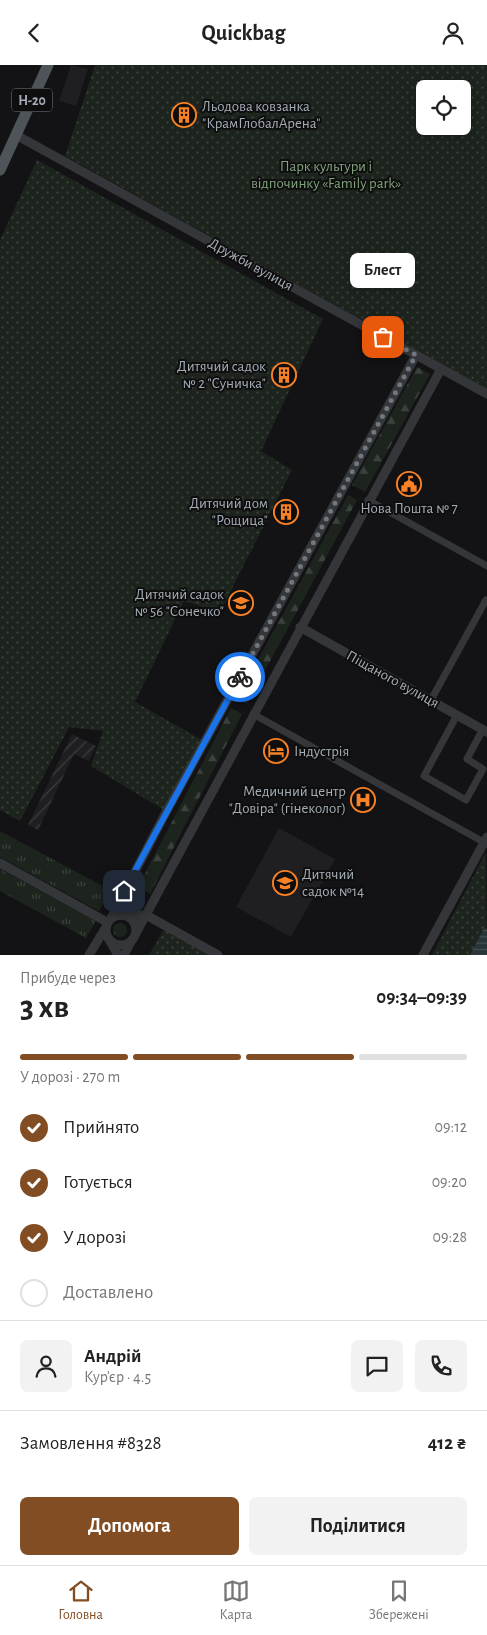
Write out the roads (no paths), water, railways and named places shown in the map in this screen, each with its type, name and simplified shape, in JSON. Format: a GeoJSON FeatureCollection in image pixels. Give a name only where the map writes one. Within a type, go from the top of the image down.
{"type":"FeatureCollection","features":[{"type":"Feature","properties":{"kind":"main road","name":"Н-20"},"geometry":{"type":"LineString","coordinates":[[0,170],[48,65]]}},
{"type":"Feature","properties":{"kind":"street","name":"Дружби вулиця"},"geometry":{"type":"LineString","coordinates":[[16,135],[487,394]]}},
{"type":"Feature","properties":{"kind":"street"},"geometry":{"type":"LineString","coordinates":[[89,955],[110,924],[165,814],[416,355]]}},
{"type":"Feature","properties":{"kind":"street"},"geometry":{"type":"LineString","coordinates":[[124,955],[368,500],[441,369]]}},
{"type":"Feature","properties":{"kind":"street"},"geometry":{"type":"LineString","coordinates":[[368,500],[487,566]]}},
{"type":"Feature","properties":{"kind":"street"},"geometry":{"type":"LineString","coordinates":[[431,700],[486,600]]}},
{"type":"Feature","properties":{"kind":"street","name":"Піщаного вулиця"},"geometry":{"type":"LineString","coordinates":[[300,627],[485,731]]}},
{"type":"Feature","properties":{"kind":"street"},"geometry":{"type":"LineString","coordinates":[[253,713],[486,841],[423,955]]}},
{"type":"Feature","properties":{"kind":"street"},"geometry":{"type":"LineString","coordinates":[[457,715],[424,776],[466,800],[483,769],[467,759],[485,731]]}},
{"type":"Feature","properties":{"kind":"street"},"geometry":{"type":"LineString","coordinates":[[0,863],[110,924],[132,921],[133,937]]}},
{"type":"Feature","properties":{"kind":"street"},"geometry":{"type":"LineString","coordinates":[[110,924],[146,915],[218,955]]}},
{"type":"Feature","properties":{"kind":"street"},"geometry":{"type":"LineString","coordinates":[[110,924],[118,944],[133,937]]}},
{"type":"Feature","properties":{"kind":"street"},"geometry":{"type":"LineString","coordinates":[[110,924],[118,955]]}},
{"type":"Feature","properties":{"kind":"place","name":"Льодова ковзанка \"КрамГлобалАрена\""},"geometry":{"type":"Point","coordinates":[184,115]}},
{"type":"Feature","properties":{"kind":"place","name":"Блест"},"geometry":{"type":"Point","coordinates":[383,337]}},
{"type":"Feature","properties":{"kind":"place","name":"Дитячий садок № 2 \"Суничка\""},"geometry":{"type":"Point","coordinates":[284,375]}},
{"type":"Feature","properties":{"kind":"place","name":"Нова Пошта № 7"},"geometry":{"type":"Point","coordinates":[409,484]}},
{"type":"Feature","properties":{"kind":"place","name":"Дитячий дом \"Рощица\""},"geometry":{"type":"Point","coordinates":[286,512]}},
{"type":"Feature","properties":{"kind":"place","name":"Дитячий садок № 56 \"Сонечко\""},"geometry":{"type":"Point","coordinates":[241,603]}},
{"type":"Feature","properties":{"kind":"place","name":"Індустрія"},"geometry":{"type":"Point","coordinates":[276,751]}},
{"type":"Feature","properties":{"kind":"place","name":"Медичний центр \"Довіра\" (гінеколог)"},"geometry":{"type":"Point","coordinates":[363,800]}},
{"type":"Feature","properties":{"kind":"place","name":"Дитячий садок №14"},"geometry":{"type":"Point","coordinates":[285,883]}},
{"type":"Feature","properties":{"kind":"park label","name":"Парк культури і відпочинку «Family park»"},"geometry":{"type":"Point","coordinates":[326,174]}}]}
